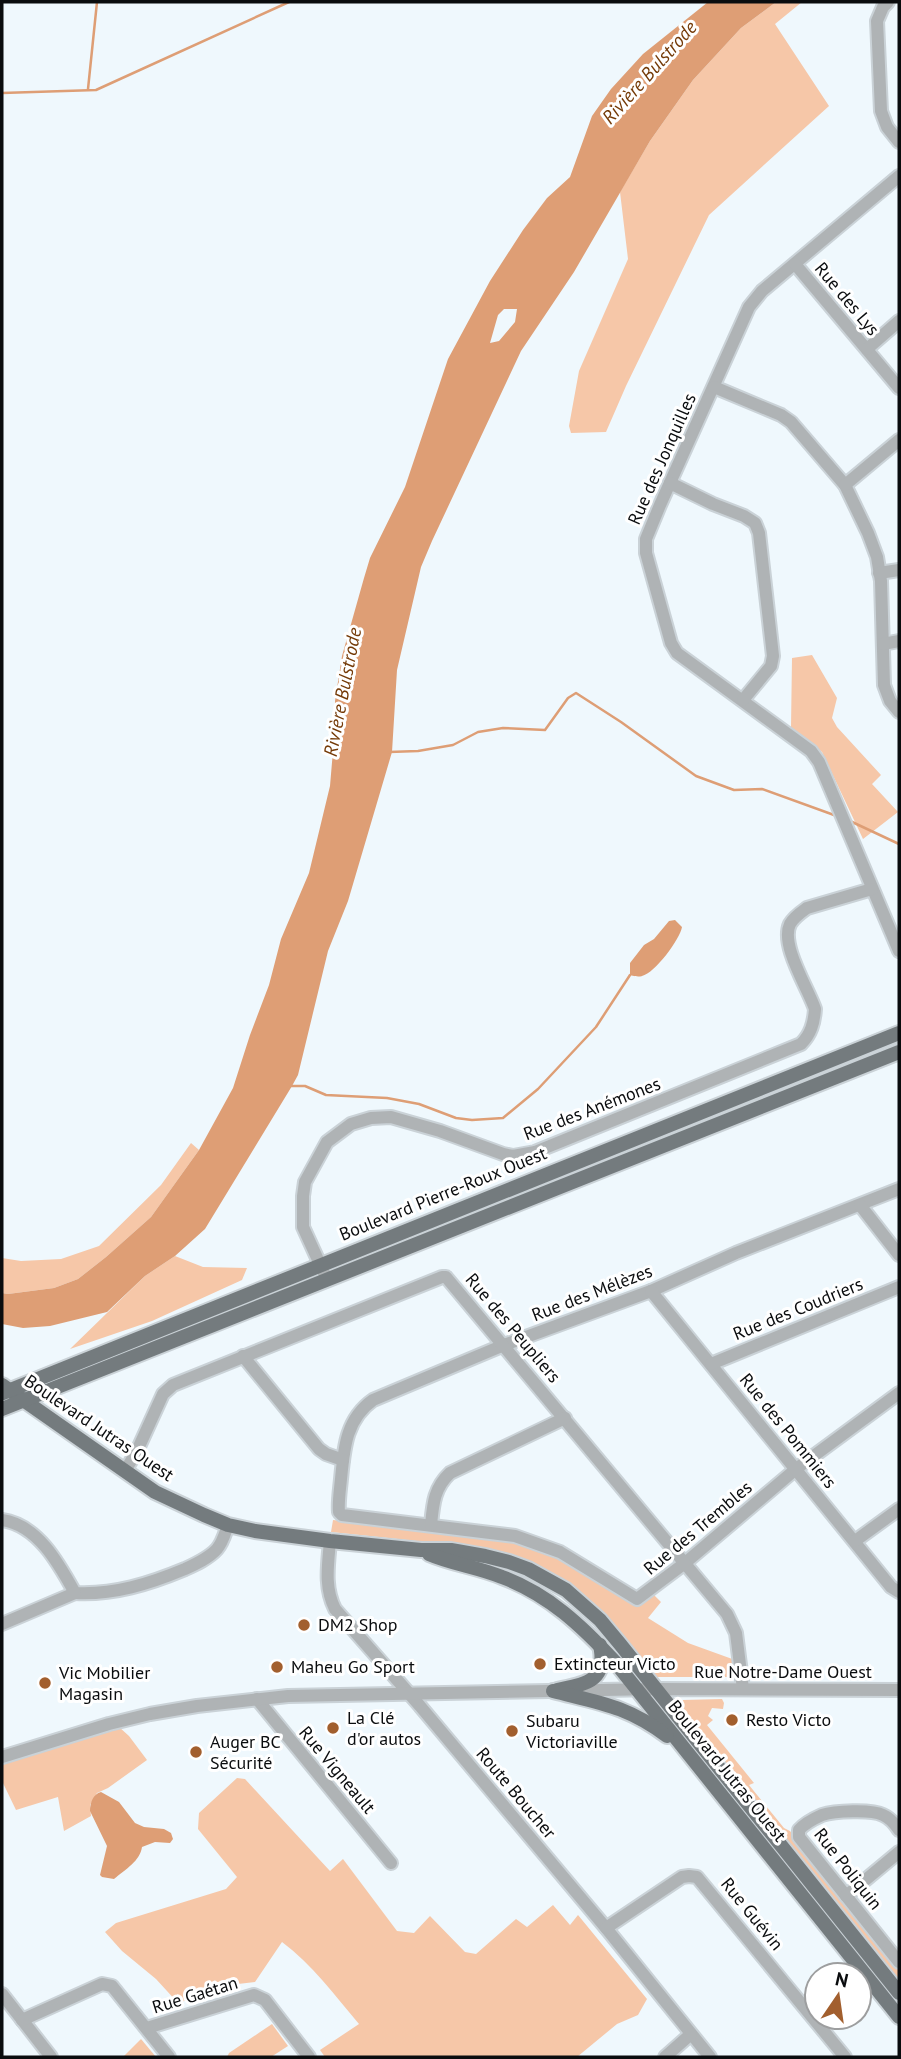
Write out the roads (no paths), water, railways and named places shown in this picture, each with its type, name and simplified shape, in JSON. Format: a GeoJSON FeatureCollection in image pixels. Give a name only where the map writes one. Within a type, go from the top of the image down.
{"type":"FeatureCollection","features":[{"type":"Feature","properties":{"kind":"main road","name":"Boulevard Pierre-Roux Ouest"},"geometry":{"type":"LineString","coordinates":[[4,1390],[899,1033]]}},
{"type":"Feature","properties":{"kind":"main road","name":"Boulevard Pierre-Roux Ouest"},"geometry":{"type":"LineString","coordinates":[[2,1409],[899,1052]]}},
{"type":"Feature","properties":{"kind":"main road","name":"Boulevard Jutras Ouest"},"geometry":{"type":"LineString","coordinates":[[4,1390],[155,1492],[228,1525],[330,1541],[421,1550],[451,1550],[485,1556],[528,1569],[566,1590],[600,1620],[899,1993]]}},
{"type":"Feature","properties":{"kind":"main road","name":"Boulevard Jutras Ouest"},"geometry":{"type":"LineString","coordinates":[[421,1550],[450,1563],[500,1576],[523,1586],[574,1620],[600,1645],[899,2017]]}},
{"type":"Feature","properties":{"kind":"main road"},"geometry":{"type":"LineString","coordinates":[[553,1691],[593,1681],[602,1665],[600,1645]]}},
{"type":"Feature","properties":{"kind":"main road"},"geometry":{"type":"LineString","coordinates":[[553,1691],[624,1710],[645,1721],[682,1748]]}},
{"type":"Feature","properties":{"kind":"street"},"geometry":{"type":"LineString","coordinates":[[888,2],[877,21],[881,111],[887,127],[899,142]]}},
{"type":"Feature","properties":{"kind":"street","name":"Rue des Jonquilles"},"geometry":{"type":"LineString","coordinates":[[899,176],[762,291],[749,307],[645,544],[671,643],[677,653],[811,751],[819,762],[899,951]]}},
{"type":"Feature","properties":{"kind":"street","name":"Rue des Lys"},"geometry":{"type":"LineString","coordinates":[[795,264],[899,388]]}},
{"type":"Feature","properties":{"kind":"street"},"geometry":{"type":"LineString","coordinates":[[867,349],[899,321]]}},
{"type":"Feature","properties":{"kind":"street"},"geometry":{"type":"LineString","coordinates":[[714,387],[781,415],[791,422],[845,485],[877,557],[884,685],[890,701],[899,712]]}},
{"type":"Feature","properties":{"kind":"street"},"geometry":{"type":"LineString","coordinates":[[845,485],[899,440]]}},
{"type":"Feature","properties":{"kind":"street"},"geometry":{"type":"LineString","coordinates":[[670,483],[744,516],[755,523],[759,533],[773,656],[771,666],[743,700]]}},
{"type":"Feature","properties":{"kind":"street"},"geometry":{"type":"LineString","coordinates":[[879,573],[899,570]]}},
{"type":"Feature","properties":{"kind":"street"},"geometry":{"type":"LineString","coordinates":[[883,644],[899,641]]}},
{"type":"Feature","properties":{"kind":"street","name":"Rue des Anémones"},"geometry":{"type":"LineString","coordinates":[[327,1280],[303,1227],[303,1196],[305,1182],[327,1142],[343,1129],[371,1118],[391,1117],[503,1154],[523,1155],[801,1044],[811,1030],[815,1009],[788,942],[789,925],[807,908],[872,889]]}},
{"type":"Feature","properties":{"kind":"street","name":"Rue des Mélèzes"},"geometry":{"type":"LineString","coordinates":[[339,1513],[345,1444],[355,1416],[373,1400],[504,1345],[651,1291],[736,1253],[899,1188]]}},
{"type":"Feature","properties":{"kind":"street"},"geometry":{"type":"LineString","coordinates":[[860,1205],[899,1255]]}},
{"type":"Feature","properties":{"kind":"street","name":"Rue des Peupliers"},"geometry":{"type":"LineString","coordinates":[[125,1472],[167,1390],[173,1385],[446,1277],[727,1614],[733,1624],[738,1644],[744,1689]]}},
{"type":"Feature","properties":{"kind":"street","name":"Rue des Coudriers"},"geometry":{"type":"LineString","coordinates":[[711,1364],[899,1286]]}},
{"type":"Feature","properties":{"kind":"street","name":"Rue des Pommiers"},"geometry":{"type":"LineString","coordinates":[[651,1291],[891,1587],[899,1592]]}},
{"type":"Feature","properties":{"kind":"street"},"geometry":{"type":"LineString","coordinates":[[243,1356],[319,1449],[343,1460]]}},
{"type":"Feature","properties":{"kind":"street","name":"Rue des Trembles"},"geometry":{"type":"LineString","coordinates":[[339,1513],[515,1536],[541,1544],[575,1560],[637,1599],[685,1563],[796,1469],[899,1393]]}},
{"type":"Feature","properties":{"kind":"street"},"geometry":{"type":"LineString","coordinates":[[430,1525],[435,1492],[450,1473],[565,1418]]}},
{"type":"Feature","properties":{"kind":"street"},"geometry":{"type":"LineString","coordinates":[[855,1541],[899,1509]]}},
{"type":"Feature","properties":{"kind":"street"},"geometry":{"type":"LineString","coordinates":[[2,1520],[25,1529],[42,1543],[75,1593]]}},
{"type":"Feature","properties":{"kind":"street"},"geometry":{"type":"LineString","coordinates":[[2,1624],[75,1593],[111,1592],[135,1587],[183,1570],[217,1549],[228,1525]]}},
{"type":"Feature","properties":{"kind":"street","name":"Route Boucher"},"geometry":{"type":"LineString","coordinates":[[330,1541],[327,1586],[335,1609],[606,1928],[710,2057]]}},
{"type":"Feature","properties":{"kind":"street","name":"Rue Notre-Dame Ouest"},"geometry":{"type":"LineString","coordinates":[[2,1757],[150,1714],[257,1699],[409,1693],[656,1689],[899,1690]]}},
{"type":"Feature","properties":{"kind":"street","name":"Rue Vigneault"},"geometry":{"type":"LineString","coordinates":[[257,1699],[391,1863]]}},
{"type":"Feature","properties":{"kind":"street","name":"Rue Poliquin"},"geometry":{"type":"LineString","coordinates":[[899,1830],[885,1815],[876,1812],[825,1814],[805,1823],[799,1830],[799,1837],[899,1962]]}},
{"type":"Feature","properties":{"kind":"street"},"geometry":{"type":"LineString","coordinates":[[846,1896],[899,1852]]}},
{"type":"Feature","properties":{"kind":"street","name":"Rue Guévin"},"geometry":{"type":"LineString","coordinates":[[606,1928],[682,1877],[697,1877],[845,2057]]}},
{"type":"Feature","properties":{"kind":"street"},"geometry":{"type":"LineString","coordinates":[[22,2020],[107,1984],[112,1986],[169,2057]]}},
{"type":"Feature","properties":{"kind":"street"},"geometry":{"type":"LineString","coordinates":[[2,1994],[51,2057]]}},
{"type":"Feature","properties":{"kind":"street","name":"Rue Gaétan"},"geometry":{"type":"LineString","coordinates":[[147,2028],[254,1996],[265,2000],[309,2057]]}},
{"type":"Feature","properties":{"kind":"street"},"geometry":{"type":"LineString","coordinates":[[665,2057],[691,2034]]}},
{"type":"Feature","properties":{"kind":"water","name":"Rivière Bulstrode"},"geometry":{"type":"Polygon","coordinates":[[[708,2],[776,2],[741,28],[693,80],[650,141],[574,272],[521,351],[432,541],[421,567],[397,670],[392,752],[348,901],[328,951],[298,1075],[205,1229],[175,1256],[145,1276],[107,1312],[50,1326],[23,1328],[2,1324],[2,1293],[54,1288],[78,1279],[151,1217],[199,1150],[233,1088],[269,985],[281,939],[309,873],[330,786],[335,701],[342,656],[364,578],[370,558],[405,487],[448,359],[490,281],[523,230],[547,198],[570,177],[592,116],[611,89],[643,54],[708,2]],[[504,309],[498,315],[490,343],[499,341],[515,322],[517,309],[504,309]]]}},
{"type":"Feature","properties":{"kind":"water"},"geometry":{"type":"Polygon","coordinates":[[[675,920],[682,927],[666,955],[647,974],[630,975],[630,963],[644,945],[654,939],[669,921],[675,920]]]}},
{"type":"Feature","properties":{"kind":"water"},"geometry":{"type":"Polygon","coordinates":[[[101,1792],[119,1802],[135,1823],[164,1829],[171,1833],[173,1839],[170,1843],[155,1842],[142,1847],[135,1861],[114,1879],[100,1875],[107,1846],[90,1811],[92,1799],[101,1792]]]}},
{"type":"Feature","properties":{"kind":"waterway"},"geometry":{"type":"LineString","coordinates":[[88,89],[97,2]]}},
{"type":"Feature","properties":{"kind":"waterway"},"geometry":{"type":"LineString","coordinates":[[2,93],[96,90],[289,2]]}},
{"type":"Feature","properties":{"kind":"waterway"},"geometry":{"type":"LineString","coordinates":[[389,752],[418,751],[453,745],[478,732],[503,728],[545,730],[568,698],[576,693],[696,776],[734,790],[762,789],[834,815]]}},
{"type":"Feature","properties":{"kind":"waterway"},"geometry":{"type":"LineString","coordinates":[[850,821],[899,844]]}},
{"type":"Feature","properties":{"kind":"waterway"},"geometry":{"type":"LineString","coordinates":[[291,1086],[305,1086],[326,1095],[387,1098],[419,1104],[456,1118],[503,1118],[538,1089],[596,1027],[630,975]]}},
{"type":"Feature","properties":{"kind":"place","name":"DM2 Shop"},"geometry":{"type":"Point","coordinates":[304,1625]}},
{"type":"Feature","properties":{"kind":"place","name":"Extincteur Victo"},"geometry":{"type":"Point","coordinates":[540,1664]}},
{"type":"Feature","properties":{"kind":"place","name":"Maheu Go Sport"},"geometry":{"type":"Point","coordinates":[277,1667]}},
{"type":"Feature","properties":{"kind":"place","name":"Vic Mobilier Magasin"},"geometry":{"type":"Point","coordinates":[45,1683]}},
{"type":"Feature","properties":{"kind":"place","name":"Resto Victo"},"geometry":{"type":"Point","coordinates":[732,1720]}},
{"type":"Feature","properties":{"kind":"place","name":"La Clé d'or autos"},"geometry":{"type":"Point","coordinates":[333,1728]}},
{"type":"Feature","properties":{"kind":"place","name":"Subaru Victoriaville"},"geometry":{"type":"Point","coordinates":[512,1731]}},
{"type":"Feature","properties":{"kind":"place","name":"Auger BC Sécurité"},"geometry":{"type":"Point","coordinates":[196,1752]}}]}
